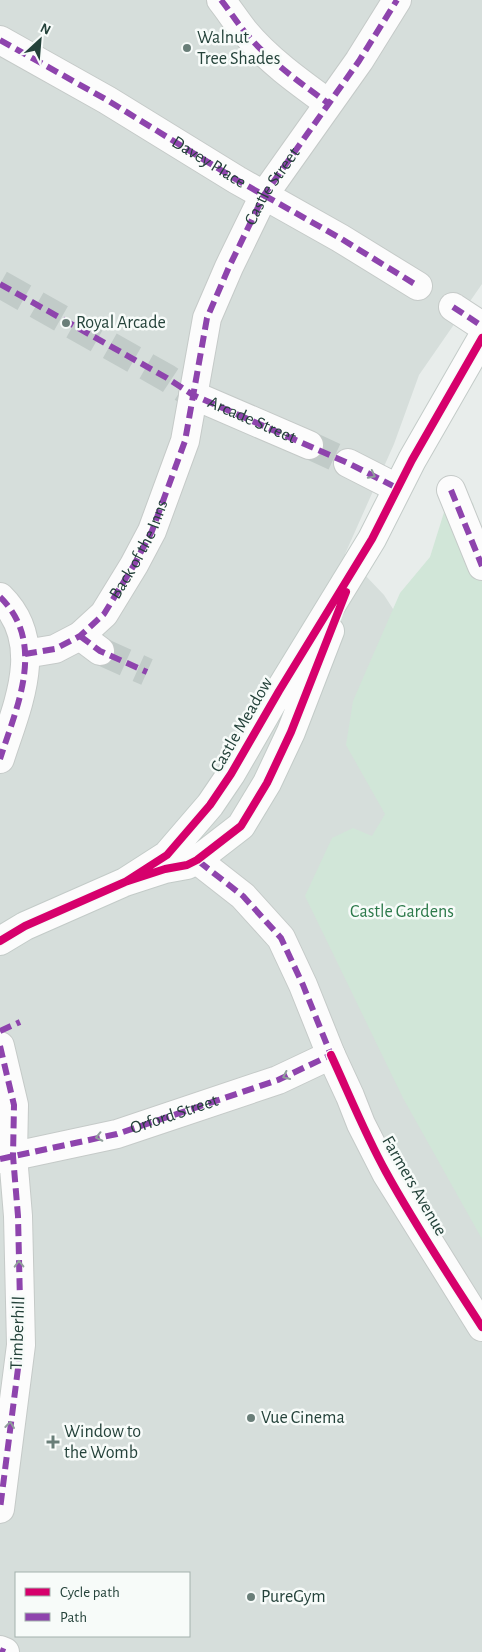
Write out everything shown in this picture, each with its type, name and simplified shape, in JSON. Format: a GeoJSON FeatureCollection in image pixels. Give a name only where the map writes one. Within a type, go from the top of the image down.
{"type":"FeatureCollection","features":[{"type":"Feature","properties":{"kind":"street"},"geometry":{"type":"LineString","coordinates":[[221,0],[245,32],[269,56],[328,103]]}},
{"type":"Feature","properties":{"kind":"street","name":"Castle Street"},"geometry":{"type":"LineString","coordinates":[[193,395],[207,318],[229,267],[264,196],[359,61],[397,0]]}},
{"type":"Feature","properties":{"kind":"street","name":"Davey Place"},"geometry":{"type":"LineString","coordinates":[[0,40],[107,100],[236,180],[340,238],[418,286]]}},
{"type":"Feature","properties":{"kind":"street"},"geometry":{"type":"LineString","coordinates":[[453,307],[482,326]]}},
{"type":"Feature","properties":{"kind":"street","name":"Castle Meadow"},"geometry":{"type":"LineString","coordinates":[[125,882],[167,855],[210,805],[231,774],[278,691],[372,539],[397,488],[482,338]]}},
{"type":"Feature","properties":{"kind":"street","name":"Arcade Street"},"geometry":{"type":"LineString","coordinates":[[193,395],[309,445]]}},
{"type":"Feature","properties":{"kind":"street","name":"Back of the Inns"},"geometry":{"type":"LineString","coordinates":[[25,654],[90,643],[104,614],[152,531],[185,441],[193,395]]}},
{"type":"Feature","properties":{"kind":"street"},"geometry":{"type":"LineString","coordinates":[[348,463],[397,488]]}},
{"type":"Feature","properties":{"kind":"street"},"geometry":{"type":"LineString","coordinates":[[451,490],[482,566]]}},
{"type":"Feature","properties":{"kind":"street","name":"Castle Meadow"},"geometry":{"type":"LineString","coordinates":[[197,860],[241,826],[267,783],[291,732],[358,560]]}},
{"type":"Feature","properties":{"kind":"street"},"geometry":{"type":"LineString","coordinates":[[0,596],[22,630],[25,654],[24,687],[0,759]]}},
{"type":"Feature","properties":{"kind":"street"},"geometry":{"type":"LineString","coordinates":[[0,941],[25,926],[125,882],[165,869],[187,865],[197,860]]}},
{"type":"Feature","properties":{"kind":"street","name":"Farmers Avenue"},"geometry":{"type":"LineString","coordinates":[[197,860],[244,896],[280,938],[303,985],[330,1055],[361,1124],[386,1173],[482,1327]]}},
{"type":"Feature","properties":{"kind":"street","name":"Timberhill"},"geometry":{"type":"LineString","coordinates":[[0,1046],[14,1105],[6,1158],[18,1216],[21,1345],[0,1508]]}},
{"type":"Feature","properties":{"kind":"street","name":"Orford Street"},"geometry":{"type":"LineString","coordinates":[[6,1158],[116,1134],[278,1080],[330,1055]]}},
{"type":"Feature","properties":{"kind":"street"},"geometry":{"type":"LineString","coordinates":[[0,1650],[5,1652]]}},
{"type":"Feature","properties":{"kind":"shaded area"},"geometry":{"type":"Polygon","coordinates":[[[0,0],[482,0],[482,284],[419,375],[394,444],[345,554],[384,595],[482,747],[482,1652],[0,1652],[0,0]]]}},
{"type":"Feature","properties":{"kind":"green space","name":"Castle Gardens"},"geometry":{"type":"Polygon","coordinates":[[[451,490],[473,503],[482,537],[482,1239],[403,1098],[305,896],[332,838],[353,828],[372,836],[385,814],[346,745],[353,701],[400,593],[430,557],[451,490]]]}},
{"type":"Feature","properties":{"kind":"tunnel"},"geometry":{"type":"LineString","coordinates":[[0,284],[167,378],[193,395]]}},
{"type":"Feature","properties":{"kind":"tunnel"},"geometry":{"type":"LineString","coordinates":[[309,445],[348,463]]}},
{"type":"Feature","properties":{"kind":"tunnel"},"geometry":{"type":"LineString","coordinates":[[100,651],[147,672]]}},
{"type":"Feature","properties":{"kind":"marked path"},"geometry":{"type":"LineString","coordinates":[[221,0],[244,31],[273,61],[328,103]]}},
{"type":"Feature","properties":{"kind":"marked path"},"geometry":{"type":"LineString","coordinates":[[25,654],[55,649],[80,636],[104,614],[134,565],[152,531],[185,441],[207,318],[229,267],[264,195],[359,61],[397,0]]}},
{"type":"Feature","properties":{"kind":"marked path"},"geometry":{"type":"LineString","coordinates":[[0,40],[107,100],[237,180],[340,238],[418,286]]}},
{"type":"Feature","properties":{"kind":"marked path"},"geometry":{"type":"LineString","coordinates":[[0,284],[167,378],[193,395],[348,463],[397,488]]}},
{"type":"Feature","properties":{"kind":"marked path"},"geometry":{"type":"LineString","coordinates":[[453,307],[482,326]]}},
{"type":"Feature","properties":{"kind":"marked path"},"geometry":{"type":"LineString","coordinates":[[451,490],[482,566]]}},
{"type":"Feature","properties":{"kind":"marked path"},"geometry":{"type":"LineString","coordinates":[[0,597],[14,615],[22,634],[25,654],[20,697],[0,759]]}},
{"type":"Feature","properties":{"kind":"marked path"},"geometry":{"type":"LineString","coordinates":[[80,636],[100,651],[147,672]]}},
{"type":"Feature","properties":{"kind":"marked path"},"geometry":{"type":"LineString","coordinates":[[0,1159],[117,1134],[278,1080],[331,1055],[303,985],[281,938],[243,896],[197,860]]}},
{"type":"Feature","properties":{"kind":"marked path"},"geometry":{"type":"LineString","coordinates":[[0,1031],[20,1022]]}},
{"type":"Feature","properties":{"kind":"marked path"},"geometry":{"type":"LineString","coordinates":[[0,1046],[14,1105],[13,1156],[18,1216],[21,1345],[0,1509]]}},
{"type":"Feature","properties":{"kind":"marked path"},"geometry":{"type":"LineString","coordinates":[[0,1650],[5,1652]]}},
{"type":"Feature","properties":{"kind":"cycle path"},"geometry":{"type":"LineString","coordinates":[[125,882],[167,855],[210,805],[231,774],[279,691],[372,539],[412,460],[482,338]]}},
{"type":"Feature","properties":{"kind":"cycle path"},"geometry":{"type":"LineString","coordinates":[[0,941],[25,926],[125,882],[165,869],[187,865],[197,860],[241,826],[267,783],[291,732],[346,592]]}},
{"type":"Feature","properties":{"kind":"cycle path"},"geometry":{"type":"LineString","coordinates":[[331,1055],[378,1158],[420,1231],[482,1327]]}},
{"type":"Feature","properties":{"kind":"place","name":"Walnut Tree Shades"},"geometry":{"type":"Point","coordinates":[187,48]}},
{"type":"Feature","properties":{"kind":"place","name":"Royal Arcade"},"geometry":{"type":"Point","coordinates":[66,323]}},
{"type":"Feature","properties":{"kind":"place","name":"Vue Cinema"},"geometry":{"type":"Point","coordinates":[251,1418]}},
{"type":"Feature","properties":{"kind":"place","name":"Window to the Womb"},"geometry":{"type":"Point","coordinates":[53,1442]}},
{"type":"Feature","properties":{"kind":"place","name":"PureGym"},"geometry":{"type":"Point","coordinates":[251,1597]}}]}
